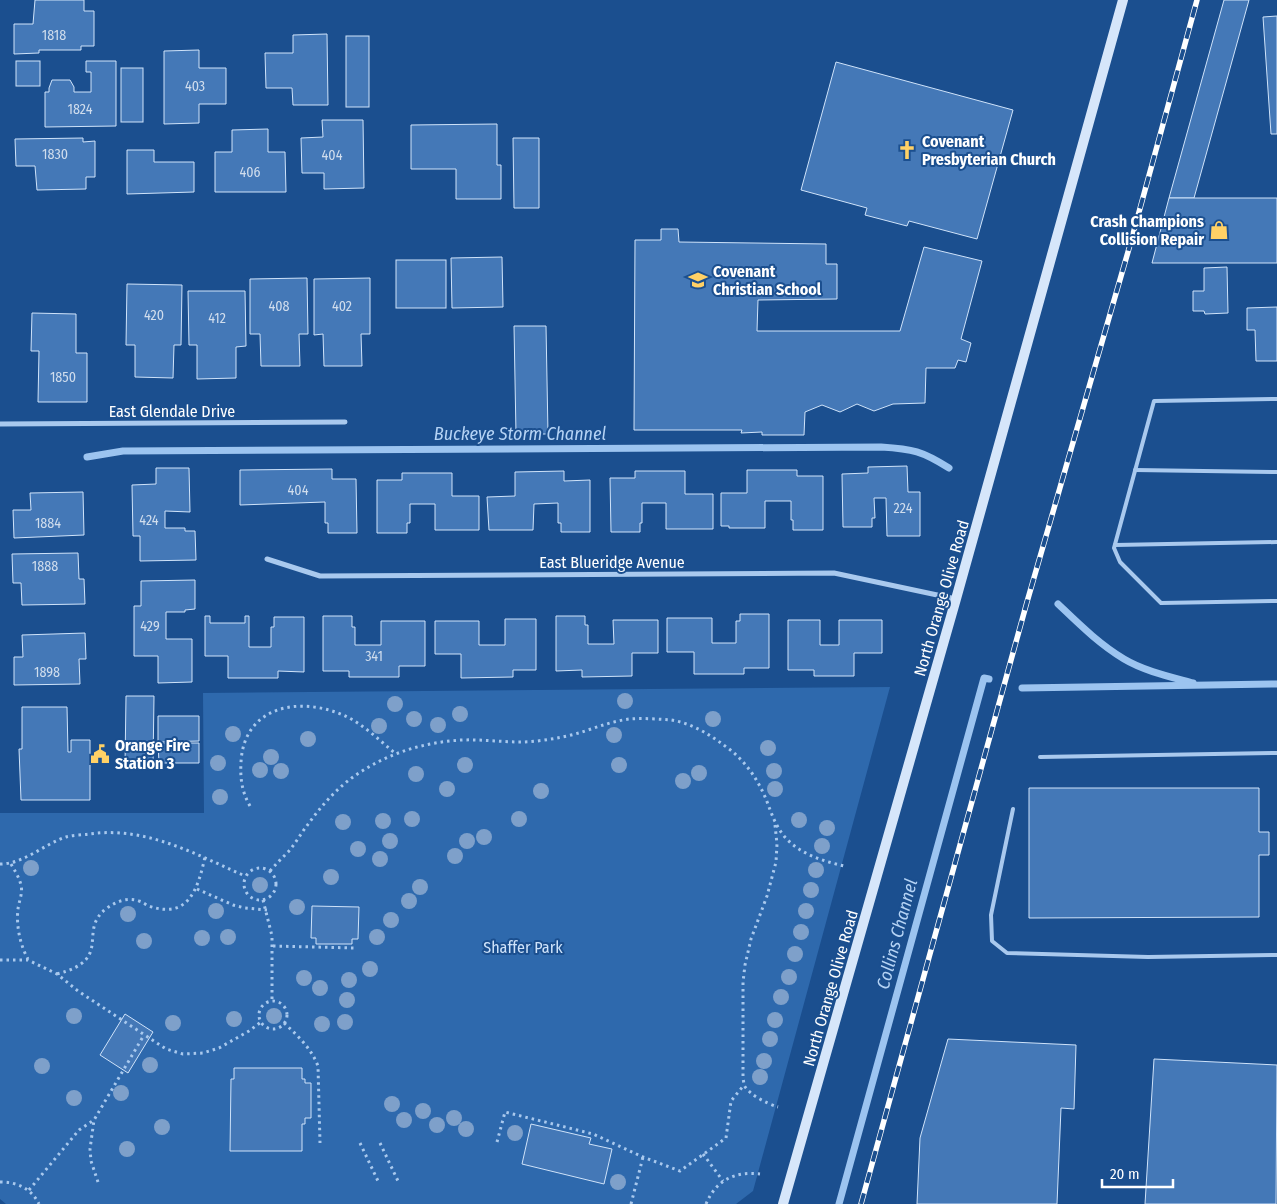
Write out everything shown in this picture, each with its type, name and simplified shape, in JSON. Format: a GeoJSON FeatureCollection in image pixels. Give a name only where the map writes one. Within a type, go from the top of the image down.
{"type":"FeatureCollection","features":[{"type":"Feature","properties":{"kind":"street","name":"North Orange Olive Road"},"geometry":{"type":"LineString","coordinates":[[784,1204],[956,599],[1123,0]]}},
{"type":"Feature","properties":{"kind":"street","name":"East Glendale Drive"},"geometry":{"type":"LineString","coordinates":[[0,424],[345,422]]}},
{"type":"Feature","properties":{"kind":"street","name":"East Blueridge Avenue"},"geometry":{"type":"LineString","coordinates":[[267,559],[320,576],[834,573],[956,599]]}},
{"type":"Feature","properties":{"kind":"lane"},"geometry":{"type":"LineString","coordinates":[[1277,399],[1154,401],[1114,548],[1120,562],[1160,603],[1277,601]]}},
{"type":"Feature","properties":{"kind":"lane"},"geometry":{"type":"LineString","coordinates":[[1135,470],[1277,472]]}},
{"type":"Feature","properties":{"kind":"lane"},"geometry":{"type":"LineString","coordinates":[[1115,545],[1277,542]]}},
{"type":"Feature","properties":{"kind":"lane"},"geometry":{"type":"LineString","coordinates":[[1040,756],[1277,753]]}},
{"type":"Feature","properties":{"kind":"lane"},"geometry":{"type":"LineString","coordinates":[[1013,809],[991,915],[992,940],[1007,953],[1148,957],[1277,956]]}},
{"type":"Feature","properties":{"kind":"path"},"geometry":{"type":"LineString","coordinates":[[250,806],[244,796],[241,784],[243,746],[255,724],[278,709],[303,706],[343,715],[396,754]]}},
{"type":"Feature","properties":{"kind":"path"},"geometry":{"type":"LineString","coordinates":[[270,871],[289,851],[322,805],[341,787],[361,771],[410,748],[462,740],[536,741],[562,737],[629,719],[673,720],[694,726],[713,737],[730,749],[758,781],[774,822],[784,837],[795,846],[824,861],[844,866]]}},
{"type":"Feature","properties":{"kind":"path"},"geometry":{"type":"LineString","coordinates":[[497,1142],[505,1112],[593,1134],[642,1157],[680,1170],[726,1138],[731,1101],[744,1085],[744,973],[751,939],[767,896],[776,862],[777,844],[774,822]]}},
{"type":"Feature","properties":{"kind":"path"},"geometry":{"type":"LineString","coordinates":[[0,864],[11,864],[67,836],[123,833],[172,844],[245,876]]}},
{"type":"Feature","properties":{"kind":"path"},"geometry":{"type":"LineString","coordinates":[[57,974],[66,972],[85,962],[91,953],[94,923],[99,915],[119,901],[130,898],[159,908],[179,907],[192,896],[196,889],[204,858]]}},
{"type":"Feature","properties":{"kind":"path"},"geometry":{"type":"LineString","coordinates":[[11,864],[22,888],[18,909],[19,931],[28,960]]}},
{"type":"Feature","properties":{"kind":"path"},"geometry":{"type":"LineString","coordinates":[[258,867],[270,871],[276,880],[275,890],[272,895],[263,900],[253,899],[245,892],[243,887],[245,876],[248,872],[258,867]]}},
{"type":"Feature","properties":{"kind":"path"},"geometry":{"type":"LineString","coordinates":[[196,889],[233,905],[266,910]]}},
{"type":"Feature","properties":{"kind":"path"},"geometry":{"type":"LineString","coordinates":[[263,900],[272,936],[272,1002]]}},
{"type":"Feature","properties":{"kind":"path"},"geometry":{"type":"LineString","coordinates":[[272,946],[354,948]]}},
{"type":"Feature","properties":{"kind":"path"},"geometry":{"type":"LineString","coordinates":[[0,960],[28,960],[57,974],[78,991],[166,1049],[183,1054],[203,1053],[219,1048],[261,1022]]}},
{"type":"Feature","properties":{"kind":"path"},"geometry":{"type":"LineString","coordinates":[[266,1003],[280,1003],[286,1010],[286,1019],[281,1027],[272,1030],[261,1022],[259,1018],[260,1010],[266,1003]]}},
{"type":"Feature","properties":{"kind":"path"},"geometry":{"type":"LineString","coordinates":[[284,1023],[314,1055],[318,1066],[320,1143]]}},
{"type":"Feature","properties":{"kind":"path"},"geometry":{"type":"LineString","coordinates":[[98,1182],[91,1161],[90,1149],[94,1120],[144,1035]]}},
{"type":"Feature","properties":{"kind":"path"},"geometry":{"type":"LineString","coordinates":[[744,1085],[759,1099],[778,1107]]}},
{"type":"Feature","properties":{"kind":"path"},"geometry":{"type":"LineString","coordinates":[[29,1190],[79,1130],[94,1120]]}},
{"type":"Feature","properties":{"kind":"path"},"geometry":{"type":"LineString","coordinates":[[360,1143],[378,1181]]}},
{"type":"Feature","properties":{"kind":"path"},"geometry":{"type":"LineString","coordinates":[[380,1143],[398,1181]]}},
{"type":"Feature","properties":{"kind":"path"},"geometry":{"type":"LineString","coordinates":[[703,1154],[723,1181]]}},
{"type":"Feature","properties":{"kind":"path"},"geometry":{"type":"LineString","coordinates":[[631,1204],[642,1157]]}},
{"type":"Feature","properties":{"kind":"path"},"geometry":{"type":"LineString","coordinates":[[706,1204],[711,1193],[723,1181],[737,1174],[749,1172],[760,1174]]}},
{"type":"Feature","properties":{"kind":"path"},"geometry":{"type":"LineString","coordinates":[[0,1182],[14,1183],[29,1190],[39,1204]]}},
{"type":"Feature","properties":{"kind":"green space","name":"Shaffer Park"},"geometry":{"type":"Polygon","coordinates":[[[890,687],[753,1191],[736,1204],[6,1204],[0,1199],[0,813],[204,813],[203,693],[890,687]]]}},
{"type":"Feature","properties":{"kind":"building"},"geometry":{"type":"Polygon","coordinates":[[[35,0],[84,0],[84,11],[94,11],[94,46],[81,46],[81,50],[39,50],[39,53],[14,54],[14,24],[33,24],[35,0]]]}},
{"type":"Feature","properties":{"kind":"building"},"geometry":{"type":"Polygon","coordinates":[[[1224,0],[1249,0],[1194,198],[1169,198],[1224,0]]]}},
{"type":"Feature","properties":{"kind":"building"},"geometry":{"type":"Polygon","coordinates":[[[1277,16],[1277,134],[1271,134],[1263,17],[1277,16]]]}},
{"type":"Feature","properties":{"kind":"building"},"geometry":{"type":"Polygon","coordinates":[[[327,34],[328,105],[293,105],[292,88],[266,88],[265,53],[293,53],[293,35],[327,34]]]}},
{"type":"Feature","properties":{"kind":"building"},"geometry":{"type":"Polygon","coordinates":[[[346,36],[369,36],[369,107],[346,107],[346,36]]]}},
{"type":"Feature","properties":{"kind":"building"},"geometry":{"type":"Polygon","coordinates":[[[199,50],[199,68],[226,68],[226,104],[199,104],[199,123],[164,124],[164,51],[199,50]]]}},
{"type":"Feature","properties":{"kind":"building"},"geometry":{"type":"Polygon","coordinates":[[[16,61],[40,61],[40,86],[16,86],[16,61]]]}},
{"type":"Feature","properties":{"kind":"building"},"geometry":{"type":"Polygon","coordinates":[[[86,61],[116,61],[116,126],[45,127],[45,92],[49,92],[52,80],[70,80],[74,87],[74,92],[91,92],[91,72],[86,72],[86,61]]]}},
{"type":"Feature","properties":{"kind":"building","name":"Covenant Presbyterian Church"},"geometry":{"type":"Polygon","coordinates":[[[836,62],[1013,110],[977,239],[909,221],[907,226],[865,215],[867,208],[801,190],[836,62]]]}},
{"type":"Feature","properties":{"kind":"building"},"geometry":{"type":"Polygon","coordinates":[[[121,68],[143,68],[143,122],[121,122],[121,68]]]}},
{"type":"Feature","properties":{"kind":"building"},"geometry":{"type":"Polygon","coordinates":[[[322,120],[363,120],[364,188],[324,189],[324,173],[302,173],[301,138],[323,137],[322,120]]]}},
{"type":"Feature","properties":{"kind":"building"},"geometry":{"type":"Polygon","coordinates":[[[497,124],[497,165],[501,165],[501,199],[456,199],[456,169],[411,169],[411,125],[497,124]]]}},
{"type":"Feature","properties":{"kind":"building"},"geometry":{"type":"Polygon","coordinates":[[[268,129],[268,152],[285,152],[286,192],[215,192],[215,152],[232,152],[232,130],[268,129]]]}},
{"type":"Feature","properties":{"kind":"building"},"geometry":{"type":"Polygon","coordinates":[[[83,138],[83,142],[95,141],[95,177],[86,177],[86,189],[37,190],[35,166],[16,166],[15,139],[83,138]]]}},
{"type":"Feature","properties":{"kind":"building"},"geometry":{"type":"Polygon","coordinates":[[[513,138],[539,138],[539,208],[514,208],[513,138]]]}},
{"type":"Feature","properties":{"kind":"building"},"geometry":{"type":"Polygon","coordinates":[[[127,150],[154,150],[154,162],[194,162],[194,192],[127,194],[127,150]]]}},
{"type":"Feature","properties":{"kind":"building","name":"Crash Champions Collision Repair"},"geometry":{"type":"Polygon","coordinates":[[[1169,198],[1277,198],[1277,263],[1152,263],[1169,198]]]}},
{"type":"Feature","properties":{"kind":"building"},"geometry":{"type":"Polygon","coordinates":[[[661,229],[678,229],[679,242],[826,244],[826,264],[837,264],[837,299],[758,300],[757,331],[900,331],[924,247],[982,261],[961,339],[971,343],[966,362],[958,360],[955,368],[926,368],[925,403],[893,404],[874,411],[857,404],[840,412],[822,405],[805,412],[804,435],[762,435],[762,432],[741,433],[742,430],[634,430],[635,240],[661,240],[661,229]]]}},
{"type":"Feature","properties":{"kind":"building"},"geometry":{"type":"Polygon","coordinates":[[[502,257],[503,307],[452,308],[451,258],[502,257]]]}},
{"type":"Feature","properties":{"kind":"building"},"geometry":{"type":"Polygon","coordinates":[[[396,260],[446,260],[446,308],[396,308],[396,260]]]}},
{"type":"Feature","properties":{"kind":"building"},"geometry":{"type":"Polygon","coordinates":[[[1227,267],[1228,313],[1205,314],[1204,311],[1193,311],[1193,291],[1204,291],[1204,268],[1227,267]]]}},
{"type":"Feature","properties":{"kind":"building"},"geometry":{"type":"Polygon","coordinates":[[[307,278],[308,334],[299,334],[300,366],[261,366],[260,334],[250,334],[250,279],[307,278]]]}},
{"type":"Feature","properties":{"kind":"building"},"geometry":{"type":"Polygon","coordinates":[[[370,278],[370,334],[361,334],[362,366],[324,366],[323,334],[314,335],[314,279],[370,278]]]}},
{"type":"Feature","properties":{"kind":"building"},"geometry":{"type":"Polygon","coordinates":[[[127,284],[182,285],[181,345],[174,345],[173,378],[135,377],[135,345],[126,345],[127,284]]]}},
{"type":"Feature","properties":{"kind":"building"},"geometry":{"type":"Polygon","coordinates":[[[188,291],[245,291],[246,346],[236,347],[236,378],[197,379],[197,345],[189,345],[188,291]]]}},
{"type":"Feature","properties":{"kind":"building"},"geometry":{"type":"Polygon","coordinates":[[[1277,307],[1277,361],[1256,361],[1255,330],[1247,330],[1247,308],[1277,307]]]}},
{"type":"Feature","properties":{"kind":"building"},"geometry":{"type":"Polygon","coordinates":[[[32,313],[76,314],[76,353],[87,353],[87,402],[38,402],[39,351],[31,351],[32,313]]]}},
{"type":"Feature","properties":{"kind":"building"},"geometry":{"type":"Polygon","coordinates":[[[514,326],[546,326],[548,434],[516,434],[514,326]]]}},
{"type":"Feature","properties":{"kind":"building"},"geometry":{"type":"Polygon","coordinates":[[[907,466],[908,492],[920,492],[920,536],[887,536],[886,498],[874,498],[875,518],[872,518],[872,527],[843,527],[842,474],[868,473],[868,467],[907,466]]]}},
{"type":"Feature","properties":{"kind":"building"},"geometry":{"type":"Polygon","coordinates":[[[156,468],[189,468],[190,512],[165,511],[165,528],[185,528],[185,531],[195,531],[196,560],[140,561],[140,536],[133,536],[132,485],[156,484],[156,468]]]}},
{"type":"Feature","properties":{"kind":"building"},"geometry":{"type":"Polygon","coordinates":[[[332,469],[332,479],[356,479],[357,533],[328,533],[328,523],[325,523],[325,502],[240,505],[240,470],[332,469]]]}},
{"type":"Feature","properties":{"kind":"building"},"geometry":{"type":"Polygon","coordinates":[[[747,470],[797,470],[797,476],[823,476],[823,530],[793,530],[791,501],[765,501],[765,528],[729,528],[729,526],[721,526],[721,493],[747,493],[747,470]]]}},
{"type":"Feature","properties":{"kind":"building"},"geometry":{"type":"Polygon","coordinates":[[[564,471],[564,481],[590,480],[590,532],[561,532],[561,523],[558,523],[558,503],[534,504],[533,530],[489,530],[487,497],[515,496],[515,472],[564,471]]]}},
{"type":"Feature","properties":{"kind":"building"},"geometry":{"type":"Polygon","coordinates":[[[635,471],[685,471],[685,494],[713,494],[713,529],[666,529],[666,503],[642,503],[640,532],[611,532],[610,478],[635,478],[635,471]]]}},
{"type":"Feature","properties":{"kind":"building"},"geometry":{"type":"Polygon","coordinates":[[[402,473],[452,473],[452,496],[479,496],[479,530],[435,530],[435,504],[410,504],[410,523],[407,523],[407,533],[377,533],[377,480],[402,480],[402,473]]]}},
{"type":"Feature","properties":{"kind":"building"},"geometry":{"type":"Polygon","coordinates":[[[83,492],[84,535],[14,538],[13,510],[31,510],[30,493],[83,492]]]}},
{"type":"Feature","properties":{"kind":"building"},"geometry":{"type":"Polygon","coordinates":[[[78,553],[79,579],[84,579],[85,604],[22,605],[21,583],[13,583],[12,554],[78,553]]]}},
{"type":"Feature","properties":{"kind":"building"},"geometry":{"type":"Polygon","coordinates":[[[195,580],[195,609],[185,610],[185,612],[166,612],[166,639],[192,639],[192,682],[158,683],[158,656],[134,656],[134,606],[141,606],[141,581],[195,580]]]}},
{"type":"Feature","properties":{"kind":"building"},"geometry":{"type":"Polygon","coordinates":[[[740,614],[769,614],[769,668],[744,668],[744,674],[694,674],[694,652],[667,652],[667,618],[712,618],[712,643],[736,643],[736,621],[740,621],[740,614]]]}},
{"type":"Feature","properties":{"kind":"building"},"geometry":{"type":"Polygon","coordinates":[[[205,616],[210,616],[210,623],[245,623],[245,616],[249,616],[249,647],[271,647],[271,627],[274,627],[274,617],[304,617],[304,672],[278,671],[278,678],[228,678],[228,656],[205,656],[205,616]]]}},
{"type":"Feature","properties":{"kind":"building"},"geometry":{"type":"Polygon","coordinates":[[[323,616],[352,616],[352,627],[355,627],[355,645],[381,645],[381,621],[425,621],[425,666],[399,666],[399,677],[349,677],[349,671],[323,671],[323,616]]]}},
{"type":"Feature","properties":{"kind":"building"},"geometry":{"type":"Polygon","coordinates":[[[556,616],[585,616],[585,625],[588,625],[588,644],[614,644],[613,620],[658,620],[658,653],[632,653],[632,676],[582,677],[582,670],[556,671],[556,616]]]}},
{"type":"Feature","properties":{"kind":"building"},"geometry":{"type":"Polygon","coordinates":[[[505,619],[536,619],[536,670],[513,670],[513,677],[461,678],[461,654],[435,654],[435,621],[479,621],[479,645],[505,645],[505,619]]]}},
{"type":"Feature","properties":{"kind":"building"},"geometry":{"type":"Polygon","coordinates":[[[788,620],[820,620],[820,645],[839,645],[839,620],[882,620],[882,653],[854,653],[854,676],[814,676],[814,670],[788,670],[788,620]]]}},
{"type":"Feature","properties":{"kind":"building"},"geometry":{"type":"Polygon","coordinates":[[[85,633],[86,659],[79,659],[80,684],[14,685],[14,657],[23,657],[22,635],[85,633]]]}},
{"type":"Feature","properties":{"kind":"building"},"geometry":{"type":"Polygon","coordinates":[[[126,696],[154,696],[153,765],[125,765],[126,696]]]}},
{"type":"Feature","properties":{"kind":"building"},"geometry":{"type":"Polygon","coordinates":[[[22,707],[67,707],[68,752],[71,752],[71,740],[90,740],[90,800],[21,800],[19,749],[22,749],[22,707]]]}},
{"type":"Feature","properties":{"kind":"building"},"geometry":{"type":"Polygon","coordinates":[[[158,716],[199,716],[199,741],[158,742],[158,716]]]}},
{"type":"Feature","properties":{"kind":"building"},"geometry":{"type":"Polygon","coordinates":[[[158,743],[199,743],[199,763],[159,763],[158,743]]]}},
{"type":"Feature","properties":{"kind":"building"},"geometry":{"type":"Polygon","coordinates":[[[1029,788],[1259,788],[1259,832],[1269,832],[1269,855],[1259,855],[1259,917],[1029,918],[1029,788]]]}},
{"type":"Feature","properties":{"kind":"building"},"geometry":{"type":"Polygon","coordinates":[[[312,906],[359,907],[358,939],[352,939],[352,944],[316,944],[316,938],[311,938],[312,906]]]}},
{"type":"Feature","properties":{"kind":"building"},"geometry":{"type":"Polygon","coordinates":[[[125,1014],[153,1032],[128,1073],[100,1055],[125,1014]]]}},
{"type":"Feature","properties":{"kind":"building"},"geometry":{"type":"Polygon","coordinates":[[[948,1039],[1076,1045],[1074,1109],[1061,1108],[1057,1204],[917,1204],[920,1138],[948,1039]]]}},
{"type":"Feature","properties":{"kind":"building"},"geometry":{"type":"Polygon","coordinates":[[[1154,1059],[1277,1065],[1276,1204],[1145,1204],[1154,1059]]]}},
{"type":"Feature","properties":{"kind":"building"},"geometry":{"type":"Polygon","coordinates":[[[234,1068],[302,1068],[302,1079],[305,1079],[305,1083],[311,1083],[311,1118],[305,1118],[305,1124],[302,1124],[302,1151],[230,1151],[231,1079],[234,1079],[234,1068]]]}},
{"type":"Feature","properties":{"kind":"building"},"geometry":{"type":"Polygon","coordinates":[[[531,1124],[591,1138],[589,1144],[612,1149],[604,1184],[522,1164],[531,1124]]]}},
{"type":"Feature","properties":{"kind":"waterway","name":"Buckeye Storm Channel"},"geometry":{"type":"LineString","coordinates":[[87,457],[123,451],[881,447],[917,452],[949,468]]}},
{"type":"Feature","properties":{"kind":"waterway","name":"Buckeye Storm Channel"},"geometry":{"type":"LineString","coordinates":[[1058,604],[1098,640],[1124,659],[1149,670],[1193,683]]}},
{"type":"Feature","properties":{"kind":"waterway","name":"Collins Channel"},"geometry":{"type":"LineString","coordinates":[[839,1204],[984,678],[989,679]]}},
{"type":"Feature","properties":{"kind":"waterway","name":"Collins Channel"},"geometry":{"type":"LineString","coordinates":[[1022,688],[1277,684]]}},
{"type":"Feature","properties":{"kind":"railway"},"geometry":{"type":"LineString","coordinates":[[861,1204],[1027,602],[1130,245],[1197,0]]}},
{"type":"Feature","properties":{"kind":"place","name":"Covenant Presbyterian Church"},"geometry":{"type":"Point","coordinates":[907,150]}},
{"type":"Feature","properties":{"kind":"place","name":"Crash Champions Collision Repair"},"geometry":{"type":"Point","coordinates":[1219,230]}},
{"type":"Feature","properties":{"kind":"place","name":"Covenant Christian School"},"geometry":{"type":"Point","coordinates":[698,280]}},
{"type":"Feature","properties":{"kind":"place","name":"Orange Fire Station 3"},"geometry":{"type":"Point","coordinates":[100,754]}}]}
